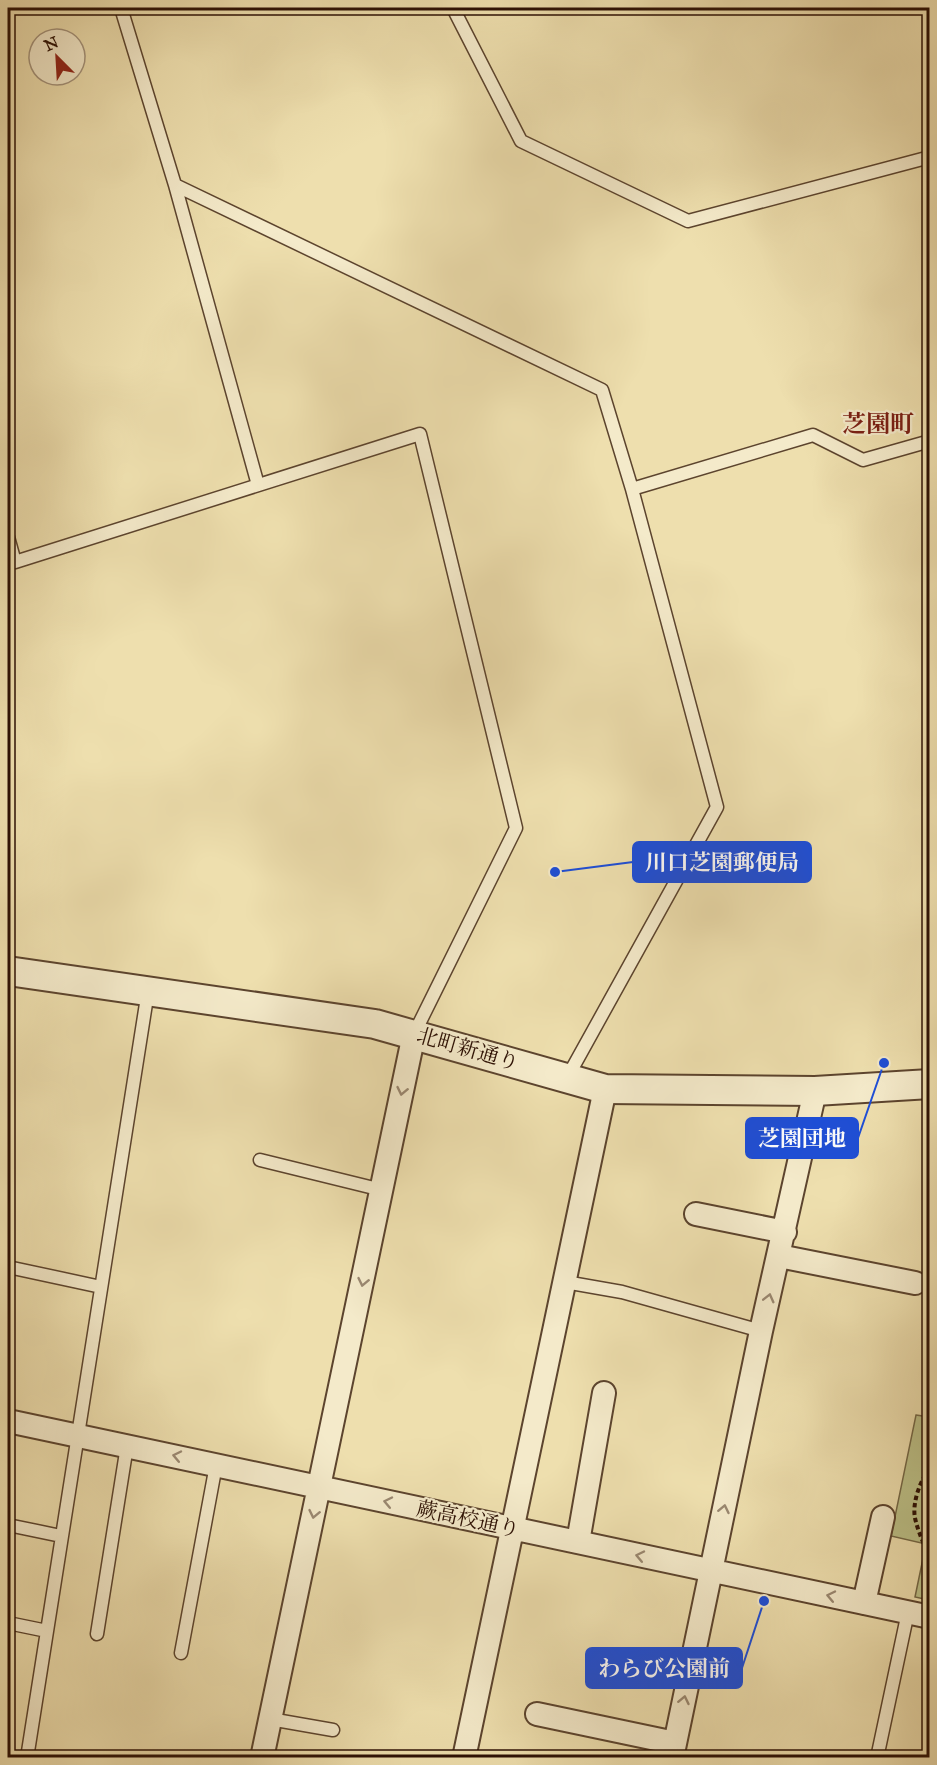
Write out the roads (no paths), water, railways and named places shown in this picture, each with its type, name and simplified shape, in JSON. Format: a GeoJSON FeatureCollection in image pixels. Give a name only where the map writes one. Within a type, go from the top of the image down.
{"type":"FeatureCollection","features":[{"type":"Feature","properties":{"kind":"street","name":"北町新通り"},"geometry":{"type":"LineString","coordinates":[[8,971],[375,1024],[605,1089],[815,1091],[930,1084]]}},
{"type":"Feature","properties":{"kind":"street"},"geometry":{"type":"LineString","coordinates":[[262,1758],[414,1034]]}},
{"type":"Feature","properties":{"kind":"street"},"geometry":{"type":"LineString","coordinates":[[464,1758],[605,1089]]}},
{"type":"Feature","properties":{"kind":"street"},"geometry":{"type":"LineString","coordinates":[[537,1714],[674,1750],[761,1331],[815,1091]]}},
{"type":"Feature","properties":{"kind":"street"},"geometry":{"type":"LineString","coordinates":[[696,1214],[785,1232]]}},
{"type":"Feature","properties":{"kind":"street"},"geometry":{"type":"LineString","coordinates":[[779,1256],[915,1283]]}},
{"type":"Feature","properties":{"kind":"street"},"geometry":{"type":"LineString","coordinates":[[578,1542],[604,1393]]}},
{"type":"Feature","properties":{"kind":"street","name":"蕨高校通り"},"geometry":{"type":"LineString","coordinates":[[8,1420],[919,1615]]}},
{"type":"Feature","properties":{"kind":"street"},"geometry":{"type":"LineString","coordinates":[[864,1603],[883,1517]]}},
{"type":"Feature","properties":{"kind":"lane"},"geometry":{"type":"LineString","coordinates":[[121,8],[175,185],[258,485]]}},
{"type":"Feature","properties":{"kind":"lane"},"geometry":{"type":"LineString","coordinates":[[453,8],[521,141],[688,221],[930,157]]}},
{"type":"Feature","properties":{"kind":"lane"},"geometry":{"type":"LineString","coordinates":[[175,185],[602,390],[632,489],[717,807],[567,1078]]}},
{"type":"Feature","properties":{"kind":"lane"},"geometry":{"type":"LineString","coordinates":[[8,537],[11,563],[420,434],[516,828],[414,1034]]}},
{"type":"Feature","properties":{"kind":"lane"},"geometry":{"type":"LineString","coordinates":[[632,489],[813,435],[863,460],[930,441]]}},
{"type":"Feature","properties":{"kind":"lane"},"geometry":{"type":"LineString","coordinates":[[27,1758],[148,990]]}},
{"type":"Feature","properties":{"kind":"lane"},"geometry":{"type":"LineString","coordinates":[[260,1160],[382,1190]]}},
{"type":"Feature","properties":{"kind":"lane"},"geometry":{"type":"LineString","coordinates":[[8,1267],[101,1287]]}},
{"type":"Feature","properties":{"kind":"lane"},"geometry":{"type":"LineString","coordinates":[[565,1282],[622,1293],[761,1331]]}},
{"type":"Feature","properties":{"kind":"lane"},"geometry":{"type":"LineString","coordinates":[[97,1634],[127,1446]]}},
{"type":"Feature","properties":{"kind":"lane"},"geometry":{"type":"LineString","coordinates":[[181,1653],[216,1465]]}},
{"type":"Feature","properties":{"kind":"lane"},"geometry":{"type":"LineString","coordinates":[[8,1525],[61,1536]]}},
{"type":"Feature","properties":{"kind":"lane"},"geometry":{"type":"LineString","coordinates":[[877,1758],[919,1615]]}},
{"type":"Feature","properties":{"kind":"lane"},"geometry":{"type":"LineString","coordinates":[[8,1623],[47,1631]]}},
{"type":"Feature","properties":{"kind":"lane"},"geometry":{"type":"LineString","coordinates":[[270,1719],[333,1730]]}},
{"type":"Feature","properties":{"kind":"place","name":"川口芝園郵便局"},"geometry":{"type":"Point","coordinates":[555,872]}},
{"type":"Feature","properties":{"kind":"place","name":"芝園団地"},"geometry":{"type":"Point","coordinates":[884,1063]}},
{"type":"Feature","properties":{"kind":"place","name":"わらび公園前"},"geometry":{"type":"Point","coordinates":[764,1601]}},
{"type":"Feature","properties":{"kind":"district","name":"芝園町"},"geometry":{"type":"Point","coordinates":[878,424]}}]}
